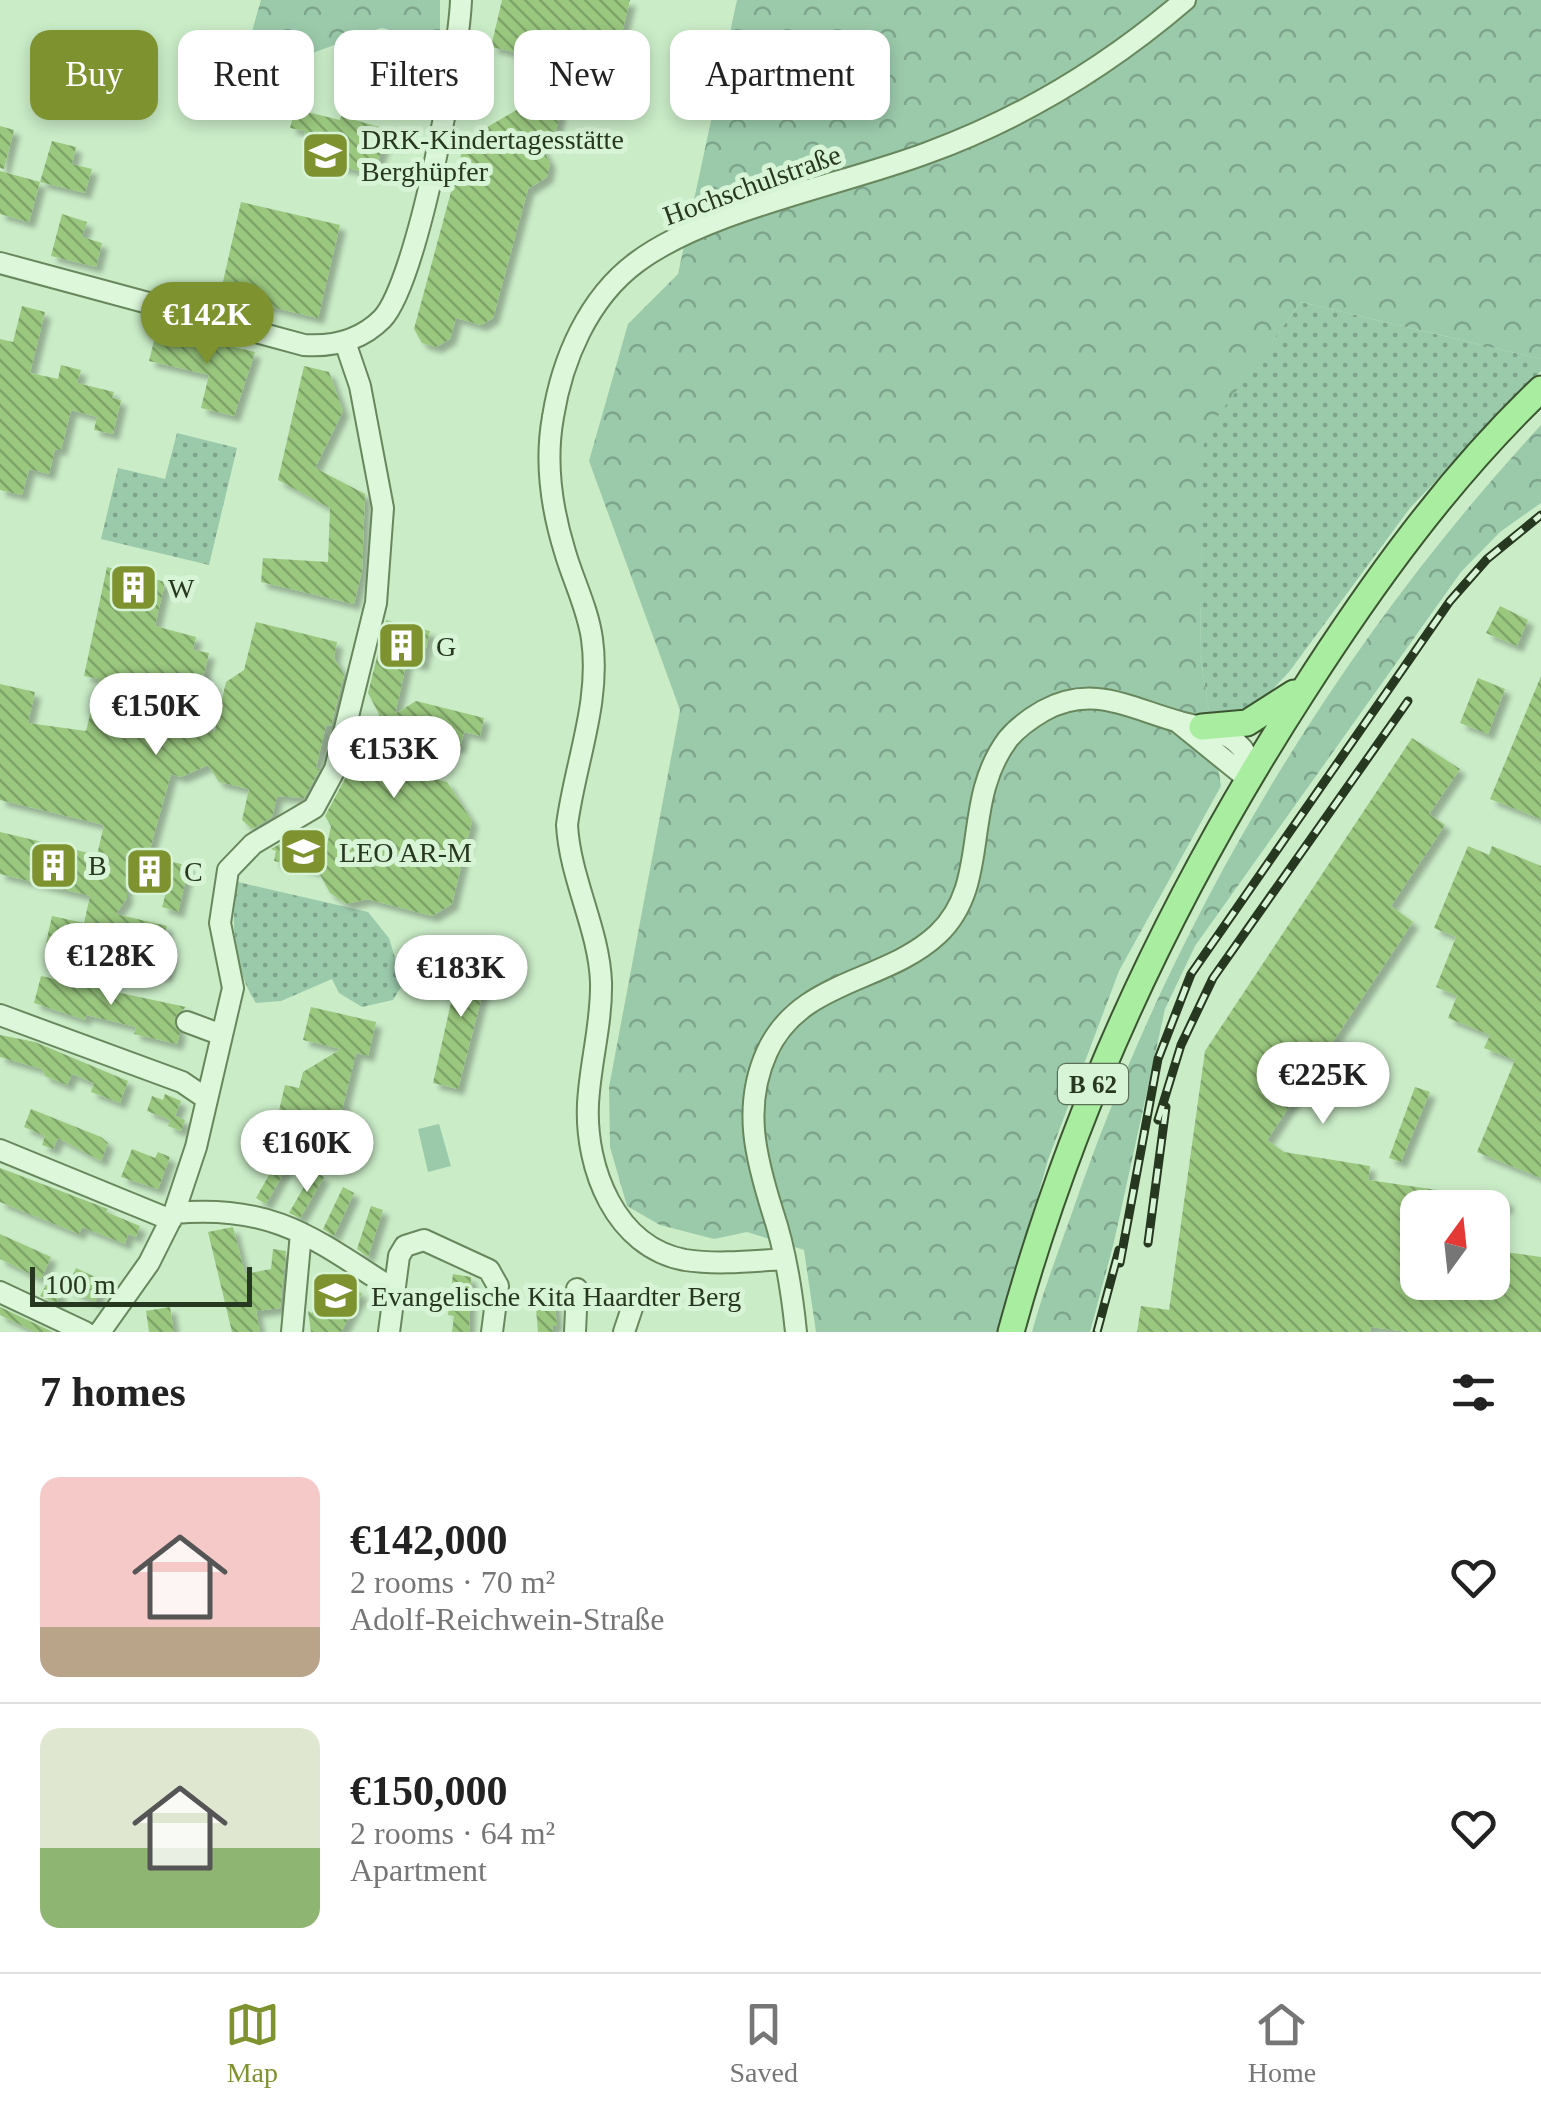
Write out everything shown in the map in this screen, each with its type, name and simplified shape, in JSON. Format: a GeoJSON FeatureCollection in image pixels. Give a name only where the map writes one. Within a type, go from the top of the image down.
{"type":"FeatureCollection","features":[{"type":"Feature","properties":{"kind":"main road","name":"B 62"},"geometry":{"type":"LineString","coordinates":[[1010,1332],[1056,1185],[1105,1056],[1172,912],[1247,778],[1407,541],[1541,390]]}},
{"type":"Feature","properties":{"kind":"main road"},"geometry":{"type":"LineString","coordinates":[[1190,724],[1262,717],[1310,680]]}},
{"type":"Feature","properties":{"kind":"street"},"geometry":{"type":"LineString","coordinates":[[0,263],[294,342],[345,342],[382,319],[404,282],[446,102],[461,0]]}},
{"type":"Feature","properties":{"kind":"street","name":"Hochschulstraße"},"geometry":{"type":"LineString","coordinates":[[785,1259],[711,1262],[682,1259],[651,1247],[617,1215],[596,1169],[588,1110],[601,978],[568,850],[567,825],[594,669],[592,636],[554,504],[550,444],[560,376],[602,296],[637,262],[688,234],[927,153],[999,122],[1114,58],[1185,0]]}},
{"type":"Feature","properties":{"kind":"street"},"geometry":{"type":"LineString","coordinates":[[100,1332],[149,1263],[173,1216],[207,1099],[233,988],[212,922],[228,870],[253,844],[314,808],[334,769],[376,603],[383,508],[360,386],[345,342]]}},
{"type":"Feature","properties":{"kind":"street"},"geometry":{"type":"LineString","coordinates":[[796,1332],[785,1259],[756,1164],[752,1126],[766,1053],[784,1022],[811,1000],[936,936],[959,907],[969,877],[977,804],[991,764],[1011,735],[1062,701],[1096,697],[1146,708],[1190,724],[1247,778]]}},
{"type":"Feature","properties":{"kind":"street"},"geometry":{"type":"LineString","coordinates":[[0,1014],[182,1082],[207,1099]]}},
{"type":"Feature","properties":{"kind":"street"},"geometry":{"type":"LineString","coordinates":[[187,1022],[222,1035]]}},
{"type":"Feature","properties":{"kind":"street"},"geometry":{"type":"LineString","coordinates":[[0,1150],[173,1216],[231,1209],[266,1216],[393,1289]]}},
{"type":"Feature","properties":{"kind":"street"},"geometry":{"type":"LineString","coordinates":[[292,1332],[301,1233]]}},
{"type":"Feature","properties":{"kind":"street"},"geometry":{"type":"LineString","coordinates":[[389,1332],[399,1256],[406,1246],[424,1240],[489,1270],[498,1286],[492,1332]]}},
{"type":"Feature","properties":{"kind":"street"},"geometry":{"type":"LineString","coordinates":[[575,1332],[576,1289]]}},
{"type":"Feature","properties":{"kind":"street"},"geometry":{"type":"LineString","coordinates":[[0,1292],[85,1332]]}},
{"type":"Feature","properties":{"kind":"street"},"geometry":{"type":"LineString","coordinates":[[624,1332],[633,1305]]}},
{"type":"Feature","properties":{"kind":"green space"},"geometry":{"type":"Polygon","coordinates":[[[261,0],[440,0],[440,30],[334,30],[334,45],[314,52],[314,30],[252,30],[261,0]]]}},
{"type":"Feature","properties":{"kind":"green space"},"geometry":{"type":"Polygon","coordinates":[[[737,0],[1541,0],[1541,359],[1301,302],[1204,435],[1200,654],[1221,786],[1119,971],[1048,1160],[1000,1332],[816,1332],[804,1250],[747,1232],[714,1239],[660,1225],[627,1206],[610,1147],[609,1087],[680,710],[589,461],[628,324],[678,274],[711,120],[890,120],[890,30],[731,30],[737,0]]]}},
{"type":"Feature","properties":{"kind":"green space"},"geometry":{"type":"Polygon","coordinates":[[[1301,302],[1541,359],[1541,371],[1410,508],[1289,672],[1258,705],[1234,713],[1209,712],[1200,654],[1203,435],[1301,302]]]}},
{"type":"Feature","properties":{"kind":"green space"},"geometry":{"type":"Polygon","coordinates":[[[1541,425],[1541,503],[1500,532],[1461,572],[1195,946],[1165,1009],[1114,1242],[1090,1332],[1032,1332],[1113,1102],[1210,894],[1328,696],[1394,602],[1541,425]]]}},
{"type":"Feature","properties":{"kind":"green space"},"geometry":{"type":"Polygon","coordinates":[[[177,433],[237,448],[209,565],[101,539],[118,468],[165,479],[177,433]]]}},
{"type":"Feature","properties":{"kind":"green space"},"geometry":{"type":"Polygon","coordinates":[[[238,882],[368,912],[389,938],[403,984],[393,1000],[362,1007],[339,993],[332,979],[281,1001],[256,1003],[235,944],[238,882]]]}},
{"type":"Feature","properties":{"kind":"green space"},"geometry":{"type":"Polygon","coordinates":[[[439,1124],[451,1166],[428,1172],[418,1129],[439,1124]]]}},
{"type":"Feature","properties":{"kind":"building"},"geometry":{"type":"Polygon","coordinates":[[[502,0],[630,0],[623,30],[514,30],[514,52],[494,48],[502,0]]]}},
{"type":"Feature","properties":{"kind":"building"},"geometry":{"type":"Polygon","coordinates":[[[514,111],[514,120],[558,120],[556,130],[538,140],[550,163],[547,177],[528,189],[493,318],[481,325],[456,318],[450,339],[436,347],[422,343],[414,329],[465,140],[514,111]]]}},
{"type":"Feature","properties":{"kind":"building"},"geometry":{"type":"Polygon","coordinates":[[[314,114],[403,134],[397,146],[385,143],[373,174],[303,158],[305,131],[290,128],[292,120],[314,120],[314,114]]]}},
{"type":"Feature","properties":{"kind":"building"},"geometry":{"type":"Polygon","coordinates":[[[0,126],[14,130],[4,169],[0,168],[0,126]]]}},
{"type":"Feature","properties":{"kind":"building"},"geometry":{"type":"Polygon","coordinates":[[[52,141],[76,147],[72,164],[92,169],[85,193],[40,182],[52,141]]]}},
{"type":"Feature","properties":{"kind":"building"},"geometry":{"type":"Polygon","coordinates":[[[0,171],[40,182],[29,222],[0,214],[0,171]]]}},
{"type":"Feature","properties":{"kind":"building"},"geometry":{"type":"Polygon","coordinates":[[[241,202],[340,225],[318,318],[220,295],[241,202]]]}},
{"type":"Feature","properties":{"kind":"building"},"geometry":{"type":"Polygon","coordinates":[[[62,214],[87,222],[82,237],[102,243],[96,267],[51,256],[62,214]]]}},
{"type":"Feature","properties":{"kind":"building"},"geometry":{"type":"Polygon","coordinates":[[[22,306],[45,312],[30,373],[58,379],[61,365],[81,370],[77,383],[114,392],[112,398],[121,400],[113,434],[94,430],[97,417],[71,410],[61,450],[55,449],[49,474],[29,469],[22,495],[0,490],[0,339],[13,342],[22,306]]]}},
{"type":"Feature","properties":{"kind":"building"},"geometry":{"type":"Polygon","coordinates":[[[157,329],[255,352],[234,416],[201,408],[209,375],[149,361],[157,329]]]}},
{"type":"Feature","properties":{"kind":"building"},"geometry":{"type":"Polygon","coordinates":[[[304,366],[329,372],[343,411],[315,468],[365,494],[362,571],[354,604],[261,582],[263,558],[328,562],[330,508],[278,480],[304,366]]]}},
{"type":"Feature","properties":{"kind":"building"},"geometry":{"type":"Polygon","coordinates":[[[107,567],[165,582],[155,626],[196,637],[193,650],[209,653],[196,707],[214,734],[226,682],[244,670],[256,622],[337,642],[334,658],[344,675],[331,726],[326,725],[316,768],[320,769],[304,798],[277,796],[272,817],[252,829],[242,820],[249,789],[219,782],[208,765],[181,777],[171,774],[148,856],[189,866],[178,912],[162,907],[167,889],[126,879],[127,898],[116,914],[167,926],[161,952],[171,954],[166,976],[46,943],[52,916],[84,923],[90,896],[0,874],[0,832],[97,855],[104,825],[0,800],[0,684],[35,692],[28,723],[86,731],[99,679],[84,676],[107,567]]]}},
{"type":"Feature","properties":{"kind":"building"},"geometry":{"type":"Polygon","coordinates":[[[1500,606],[1528,620],[1517,646],[1486,633],[1500,606]]]}},
{"type":"Feature","properties":{"kind":"building"},"geometry":{"type":"Polygon","coordinates":[[[386,620],[430,631],[422,665],[407,661],[395,714],[416,701],[484,718],[480,736],[464,732],[460,748],[391,731],[404,752],[400,771],[447,782],[472,821],[452,904],[432,916],[367,899],[346,904],[330,893],[318,871],[274,861],[276,851],[271,849],[293,837],[327,845],[331,826],[325,816],[347,775],[356,740],[363,742],[366,729],[376,723],[379,714],[368,693],[386,620]]]}},
{"type":"Feature","properties":{"kind":"building"},"geometry":{"type":"Polygon","coordinates":[[[1541,676],[1541,819],[1490,799],[1541,676]]]}},
{"type":"Feature","properties":{"kind":"building"},"geometry":{"type":"Polygon","coordinates":[[[1478,678],[1505,689],[1488,734],[1460,723],[1478,678]]]}},
{"type":"Feature","properties":{"kind":"building"},"geometry":{"type":"Polygon","coordinates":[[[1412,738],[1460,769],[1429,814],[1445,825],[1391,906],[1413,922],[1267,1140],[1284,1152],[1370,1166],[1368,1180],[1438,1190],[1400,1190],[1400,1300],[1510,1300],[1510,1253],[1541,1257],[1541,1332],[1408,1332],[1371,1327],[1370,1332],[1137,1332],[1141,1306],[1169,1310],[1205,1051],[1412,738]]]}},
{"type":"Feature","properties":{"kind":"building"},"geometry":{"type":"Polygon","coordinates":[[[1468,846],[1489,855],[1492,846],[1541,866],[1541,1178],[1477,1152],[1515,1060],[1484,1048],[1490,1035],[1448,1018],[1457,996],[1436,987],[1456,937],[1434,928],[1468,846]]]}},
{"type":"Feature","properties":{"kind":"building"},"geometry":{"type":"Polygon","coordinates":[[[467,937],[480,938],[478,987],[484,988],[458,1089],[433,1083],[458,971],[466,972],[467,937]]]}},
{"type":"Feature","properties":{"kind":"building"},"geometry":{"type":"Polygon","coordinates":[[[41,976],[186,1007],[174,1018],[180,1033],[177,1044],[134,1034],[136,1027],[86,1015],[85,1020],[34,1003],[41,976]]]}},
{"type":"Feature","properties":{"kind":"building"},"geometry":{"type":"Polygon","coordinates":[[[311,1007],[376,1022],[368,1056],[356,1053],[341,1114],[322,1126],[278,1115],[285,1085],[299,1088],[303,1072],[341,1049],[303,1040],[311,1007]]]}},
{"type":"Feature","properties":{"kind":"building"},"geometry":{"type":"Polygon","coordinates":[[[0,1035],[35,1042],[128,1081],[120,1103],[91,1092],[94,1083],[72,1074],[67,1085],[45,1076],[42,1069],[0,1057],[0,1035]]]}},
{"type":"Feature","properties":{"kind":"building"},"geometry":{"type":"Polygon","coordinates":[[[1415,1087],[1430,1092],[1401,1162],[1389,1158],[1415,1087]]]}},
{"type":"Feature","properties":{"kind":"building"},"geometry":{"type":"Polygon","coordinates":[[[165,1094],[181,1101],[175,1116],[185,1120],[181,1131],[168,1126],[170,1120],[147,1111],[152,1096],[163,1100],[165,1094]]]}},
{"type":"Feature","properties":{"kind":"building"},"geometry":{"type":"Polygon","coordinates":[[[31,1109],[101,1137],[108,1143],[101,1161],[58,1138],[53,1149],[42,1145],[45,1136],[24,1127],[31,1109]]]}},
{"type":"Feature","properties":{"kind":"building"},"geometry":{"type":"Polygon","coordinates":[[[132,1149],[155,1158],[158,1152],[170,1157],[158,1189],[121,1177],[132,1149]]]}},
{"type":"Feature","properties":{"kind":"building"},"geometry":{"type":"Polygon","coordinates":[[[282,1152],[292,1158],[266,1204],[256,1198],[282,1152]]]}},
{"type":"Feature","properties":{"kind":"building"},"geometry":{"type":"Polygon","coordinates":[[[0,1168],[108,1209],[106,1212],[140,1226],[136,1237],[128,1234],[125,1244],[82,1227],[79,1234],[0,1202],[0,1168]]]}},
{"type":"Feature","properties":{"kind":"building"},"geometry":{"type":"Polygon","coordinates":[[[313,1171],[324,1177],[300,1218],[289,1213],[313,1171]]]}},
{"type":"Feature","properties":{"kind":"building"},"geometry":{"type":"Polygon","coordinates":[[[343,1187],[354,1193],[334,1236],[323,1229],[343,1187]]]}},
{"type":"Feature","properties":{"kind":"building"},"geometry":{"type":"Polygon","coordinates":[[[371,1206],[383,1210],[368,1257],[357,1249],[371,1206]]]}},
{"type":"Feature","properties":{"kind":"building"},"geometry":{"type":"Polygon","coordinates":[[[233,1227],[245,1274],[271,1269],[273,1249],[286,1251],[280,1308],[256,1311],[260,1332],[232,1332],[208,1232],[233,1227]]]}},
{"type":"Feature","properties":{"kind":"building"},"geometry":{"type":"Polygon","coordinates":[[[0,1234],[51,1257],[41,1279],[0,1259],[0,1234]]]}},
{"type":"Feature","properties":{"kind":"building"},"geometry":{"type":"Polygon","coordinates":[[[76,1268],[105,1282],[95,1302],[67,1288],[76,1268]]]}},
{"type":"Feature","properties":{"kind":"building"},"geometry":{"type":"Polygon","coordinates":[[[453,1274],[471,1277],[469,1332],[452,1332],[454,1316],[448,1315],[453,1274]]]}},
{"type":"Feature","properties":{"kind":"building"},"geometry":{"type":"Polygon","coordinates":[[[346,1282],[362,1294],[341,1332],[311,1332],[308,1311],[312,1313],[316,1296],[327,1286],[338,1293],[346,1282]]]}},
{"type":"Feature","properties":{"kind":"building"},"geometry":{"type":"Polygon","coordinates":[[[46,1285],[61,1293],[56,1303],[40,1296],[46,1285]]]}},
{"type":"Feature","properties":{"kind":"building"},"geometry":{"type":"Polygon","coordinates":[[[554,1296],[557,1326],[552,1326],[553,1332],[538,1332],[535,1297],[554,1296]]]}},
{"type":"Feature","properties":{"kind":"building"},"geometry":{"type":"Polygon","coordinates":[[[0,1307],[53,1332],[35,1332],[0,1315],[0,1307]]]}},
{"type":"Feature","properties":{"kind":"building"},"geometry":{"type":"Polygon","coordinates":[[[170,1307],[174,1332],[149,1332],[146,1311],[170,1307]]]}},
{"type":"Feature","properties":{"kind":"railway"},"geometry":{"type":"LineString","coordinates":[[1120,1263],[1158,1059],[1191,974],[1450,601],[1487,559],[1541,515]]}},
{"type":"Feature","properties":{"kind":"railway"},"geometry":{"type":"LineString","coordinates":[[1158,1120],[1181,1045],[1213,978],[1408,701]]}},
{"type":"Feature","properties":{"kind":"railway"},"geometry":{"type":"LineString","coordinates":[[1148,1243],[1166,1107]]}},
{"type":"Feature","properties":{"kind":"railway"},"geometry":{"type":"LineString","coordinates":[[1097,1332],[1119,1250]]}},
{"type":"Feature","properties":{"kind":"place","name":"DRK-Kindertagesstätte Berghüpfer"},"geometry":{"type":"Point","coordinates":[326,155]}},
{"type":"Feature","properties":{"kind":"place","name":"W"},"geometry":{"type":"Point","coordinates":[133,588]}},
{"type":"Feature","properties":{"kind":"place","name":"G"},"geometry":{"type":"Point","coordinates":[401,646]}},
{"type":"Feature","properties":{"kind":"place","name":"LEO AR-M"},"geometry":{"type":"Point","coordinates":[304,852]}},
{"type":"Feature","properties":{"kind":"place","name":"B"},"geometry":{"type":"Point","coordinates":[53,865]}},
{"type":"Feature","properties":{"kind":"place","name":"C"},"geometry":{"type":"Point","coordinates":[149,871]}},
{"type":"Feature","properties":{"kind":"place","name":"Evangelische Kita Haardter Berg"},"geometry":{"type":"Point","coordinates":[336,1296]}}]}
